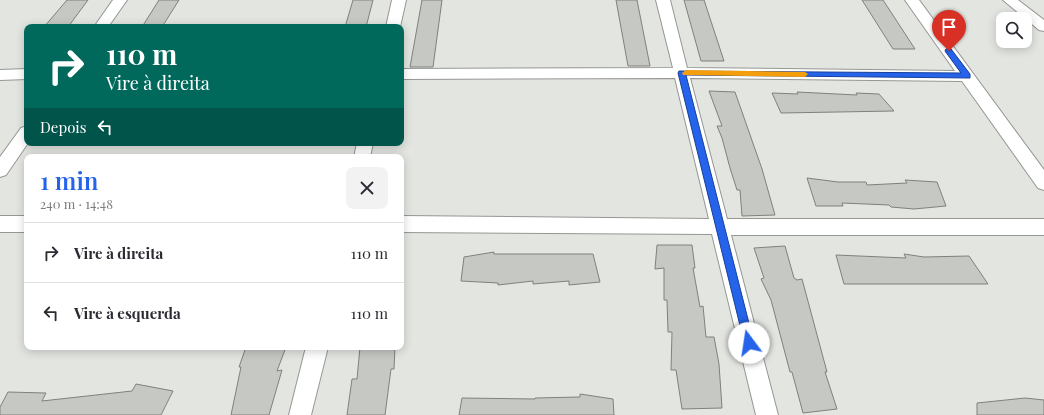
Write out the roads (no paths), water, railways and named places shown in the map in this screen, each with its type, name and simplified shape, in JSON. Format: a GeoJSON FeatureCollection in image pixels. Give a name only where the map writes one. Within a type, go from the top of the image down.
{"type":"FeatureCollection","features":[{"type":"Feature","properties":{"kind":"street"},"geometry":{"type":"LineString","coordinates":[[103,24],[120,0]]}},
{"type":"Feature","properties":{"kind":"street"},"geometry":{"type":"LineString","coordinates":[[394,24],[399,0]]}},
{"type":"Feature","properties":{"kind":"street"},"geometry":{"type":"LineString","coordinates":[[664,0],[767,415]]}},
{"type":"Feature","properties":{"kind":"street"},"geometry":{"type":"LineString","coordinates":[[912,0],[1044,183]]}},
{"type":"Feature","properties":{"kind":"street"},"geometry":{"type":"LineString","coordinates":[[1010,0],[1044,27]]}},
{"type":"Feature","properties":{"kind":"street"},"geometry":{"type":"LineString","coordinates":[[404,74],[682,73],[967,76]]}},
{"type":"Feature","properties":{"kind":"street"},"geometry":{"type":"LineString","coordinates":[[0,75],[24,74]]}},
{"type":"Feature","properties":{"kind":"street"},"geometry":{"type":"LineString","coordinates":[[0,170],[24,136]]}},
{"type":"Feature","properties":{"kind":"street"},"geometry":{"type":"LineString","coordinates":[[0,224],[24,224]]}},
{"type":"Feature","properties":{"kind":"street"},"geometry":{"type":"LineString","coordinates":[[404,224],[720,227],[1044,227]]}},
{"type":"Feature","properties":{"kind":"street"},"geometry":{"type":"LineString","coordinates":[[300,415],[316,350]]}}]}
